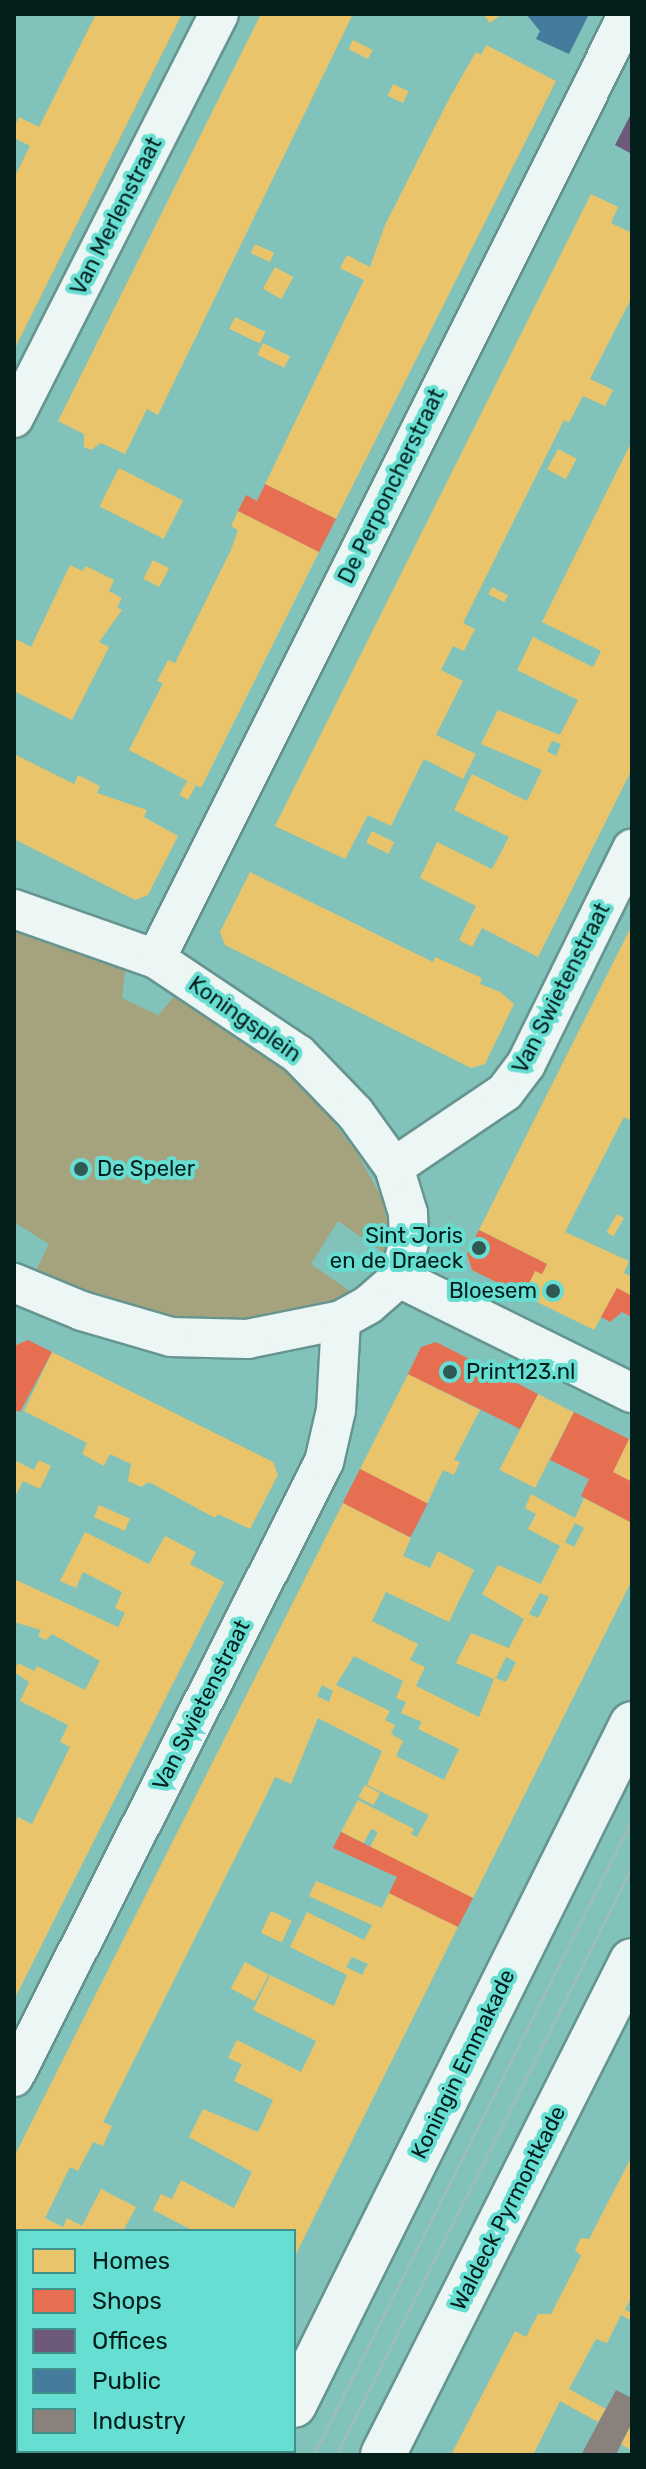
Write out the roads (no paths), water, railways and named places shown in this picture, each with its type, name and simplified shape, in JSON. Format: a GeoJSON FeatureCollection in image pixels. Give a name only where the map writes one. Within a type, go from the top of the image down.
{"type":"FeatureCollection","features":[{"type":"Feature","properties":{"kind":"main road","name":"Koningin Emmakade"},"geometry":{"type":"LineString","coordinates":[[296,2401],[632,1724]]}},
{"type":"Feature","properties":{"kind":"main road","name":"Waldeck Pyrmontkade"},"geometry":{"type":"LineString","coordinates":[[383,2455],[632,1961]]}},
{"type":"Feature","properties":{"kind":"street","name":"Van Merlenstraat"},"geometry":{"type":"LineString","coordinates":[[14,418],[219,14]]}},
{"type":"Feature","properties":{"kind":"street","name":"De Perponcherstraat"},"geometry":{"type":"LineString","coordinates":[[156,959],[628,14]]}},
{"type":"Feature","properties":{"kind":"street","name":"Van Swietenstraat"},"geometry":{"type":"LineString","coordinates":[[394,1167],[505,1092],[526,1064],[632,849]]}},
{"type":"Feature","properties":{"kind":"street","name":"Koningsplein"},"geometry":{"type":"LineString","coordinates":[[14,909],[156,959],[298,1054],[355,1113],[394,1167],[408,1213],[409,1242],[399,1278]]}},
{"type":"Feature","properties":{"kind":"street"},"geometry":{"type":"LineString","coordinates":[[14,1283],[82,1311],[171,1337],[248,1339],[341,1320],[384,1295],[399,1278],[632,1393]]}},
{"type":"Feature","properties":{"kind":"street","name":"Van Swietenstraat"},"geometry":{"type":"LineString","coordinates":[[14,2077],[324,1462],[336,1410],[341,1320]]}},
{"type":"Feature","properties":{"kind":"tram line"},"geometry":{"type":"LineString","coordinates":[[314,2455],[632,1821]]}},
{"type":"Feature","properties":{"kind":"tram line"},"geometry":{"type":"LineString","coordinates":[[337,2455],[632,1868]]}},
{"type":"Feature","properties":{"kind":"place","name":"De Speler"},"geometry":{"type":"Point","coordinates":[81,1169]}},
{"type":"Feature","properties":{"kind":"place","name":"Sint Joris en de Draeck"},"geometry":{"type":"Point","coordinates":[479,1248]}},
{"type":"Feature","properties":{"kind":"place","name":"Bloesem"},"geometry":{"type":"Point","coordinates":[553,1291]}},
{"type":"Feature","properties":{"kind":"place","name":"Print123.nl"},"geometry":{"type":"Point","coordinates":[450,1372]}}]}
